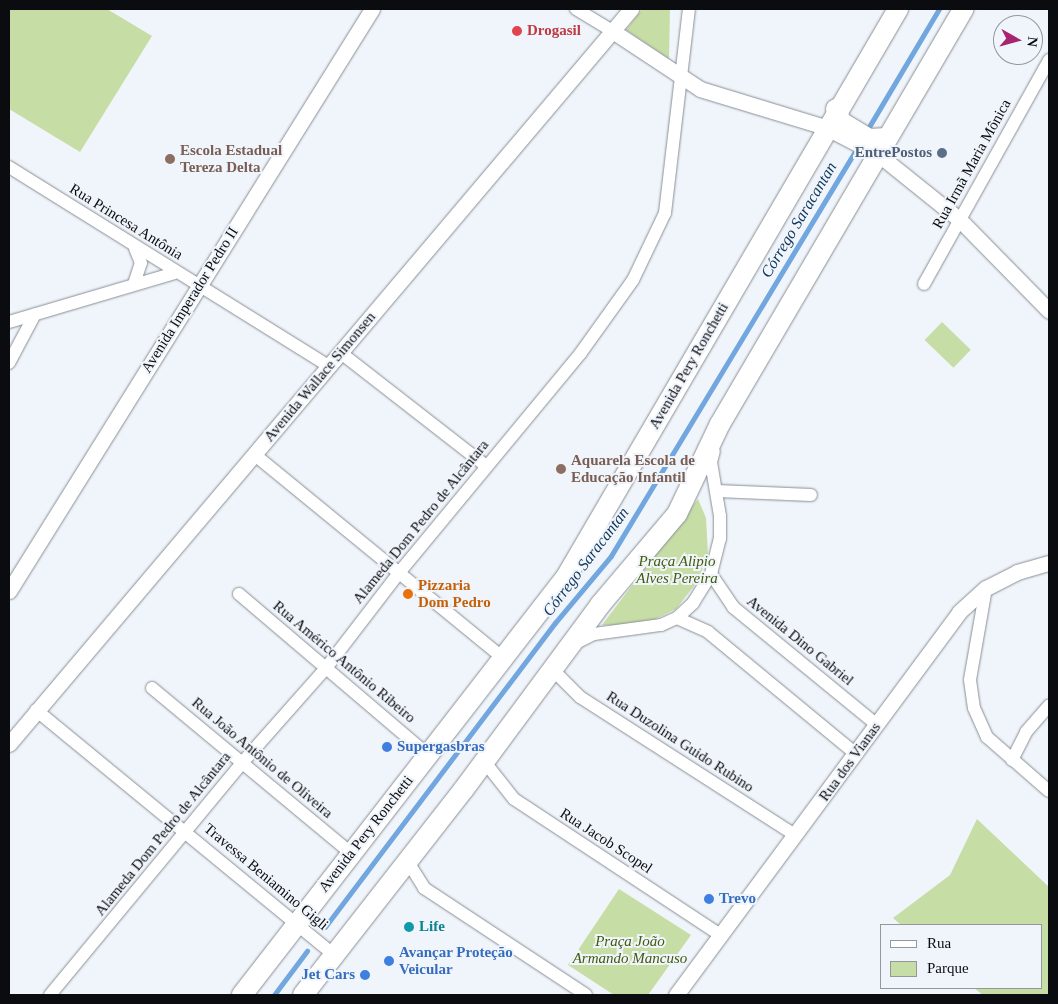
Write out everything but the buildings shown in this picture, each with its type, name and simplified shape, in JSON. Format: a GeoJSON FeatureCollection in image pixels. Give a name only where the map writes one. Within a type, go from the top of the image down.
{"type":"FeatureCollection","features":[{"type":"Feature","properties":{"kind":"main road","name":"Avenida Pery Ronchetti"},"geometry":{"type":"LineString","coordinates":[[242,995],[302,929],[351,853],[503,658],[575,562],[836,123],[898,9]]}},
{"type":"Feature","properties":{"kind":"main road"},"geometry":{"type":"LineString","coordinates":[[303,995],[330,951],[408,862],[557,662],[677,514],[720,424],[753,373],[876,145],[964,9]]}},
{"type":"Feature","properties":{"kind":"main road"},"geometry":{"type":"LineString","coordinates":[[836,123],[876,145]]}},
{"type":"Feature","properties":{"kind":"street","name":"Avenida Imperador Pedro II"},"geometry":{"type":"LineString","coordinates":[[9,591],[372,9]]}},
{"type":"Feature","properties":{"kind":"street"},"geometry":{"type":"LineString","coordinates":[[576,9],[700,89],[836,123]]}},
{"type":"Feature","properties":{"kind":"street","name":"Avenida Wallace Simonsen"},"geometry":{"type":"LineString","coordinates":[[9,744],[614,32],[631,9]]}},
{"type":"Feature","properties":{"kind":"street","name":"Alameda Dom Pedro de Alcântara"},"geometry":{"type":"LineString","coordinates":[[50,995],[242,763],[326,668],[398,574],[580,354],[633,280],[651,246],[665,213],[683,79],[689,9]]}},
{"type":"Feature","properties":{"kind":"street","name":"Rua Irmã Maria Mônica"},"geometry":{"type":"LineString","coordinates":[[924,284],[1049,60]]}},
{"type":"Feature","properties":{"kind":"street"},"geometry":{"type":"LineString","coordinates":[[876,145],[960,220],[1049,311]]}},
{"type":"Feature","properties":{"kind":"street","name":"Rua Princesa Antônia"},"geometry":{"type":"LineString","coordinates":[[9,167],[174,273],[200,283],[329,366]]}},
{"type":"Feature","properties":{"kind":"street"},"geometry":{"type":"LineString","coordinates":[[134,284],[141,263],[136,248]]}},
{"type":"Feature","properties":{"kind":"street"},"geometry":{"type":"LineString","coordinates":[[9,322],[174,273]]}},
{"type":"Feature","properties":{"kind":"street"},"geometry":{"type":"LineString","coordinates":[[9,364],[34,314]]}},
{"type":"Feature","properties":{"kind":"street"},"geometry":{"type":"LineString","coordinates":[[341,353],[486,466]]}},
{"type":"Feature","properties":{"kind":"street"},"geometry":{"type":"LineString","coordinates":[[557,662],[594,634],[645,629],[677,618],[711,574],[720,539],[717,491],[710,462],[713,452],[753,373]]}},
{"type":"Feature","properties":{"kind":"street"},"geometry":{"type":"LineString","coordinates":[[255,455],[398,574],[503,658]]}},
{"type":"Feature","properties":{"kind":"street"},"geometry":{"type":"LineString","coordinates":[[717,491],[811,496]]}},
{"type":"Feature","properties":{"kind":"street","name":"Rua dos Vianas"},"geometry":{"type":"LineString","coordinates":[[676,995],[722,936],[877,725],[934,643],[959,612],[986,588],[1017,572],[1049,563]]}},
{"type":"Feature","properties":{"kind":"street","name":"Avenida Dino Gabriel"},"geometry":{"type":"LineString","coordinates":[[711,574],[733,607],[877,725]]}},
{"type":"Feature","properties":{"kind":"street"},"geometry":{"type":"LineString","coordinates":[[986,588],[970,680],[974,708],[987,736],[1049,791]]}},
{"type":"Feature","properties":{"kind":"street","name":"Rua Américo Antônio Ribeiro"},"geometry":{"type":"LineString","coordinates":[[239,594],[428,755]]}},
{"type":"Feature","properties":{"kind":"street"},"geometry":{"type":"LineString","coordinates":[[677,618],[701,627],[856,754]]}},
{"type":"Feature","properties":{"kind":"street","name":"Rua Duzolina Guido Rubino"},"geometry":{"type":"LineString","coordinates":[[557,662],[580,697],[795,835]]}},
{"type":"Feature","properties":{"kind":"street","name":"Rua João Antônio de Oliveira"},"geometry":{"type":"LineString","coordinates":[[152,688],[351,853]]}},
{"type":"Feature","properties":{"kind":"street"},"geometry":{"type":"LineString","coordinates":[[1012,760],[1026,732],[1049,706]]}},
{"type":"Feature","properties":{"kind":"street","name":"Travessa Beniamino Gigli"},"geometry":{"type":"LineString","coordinates":[[36,710],[330,951]]}},
{"type":"Feature","properties":{"kind":"street","name":"Rua Jacob Scopel"},"geometry":{"type":"LineString","coordinates":[[484,761],[514,799],[722,936]]}},
{"type":"Feature","properties":{"kind":"street"},"geometry":{"type":"LineString","coordinates":[[408,862],[424,888],[586,995]]}},
{"type":"Feature","properties":{"kind":"green space"},"geometry":{"type":"Polygon","coordinates":[[[9,9],[107,9],[152,36],[80,152],[9,109],[9,9]]]}},
{"type":"Feature","properties":{"kind":"green space"},"geometry":{"type":"Polygon","coordinates":[[[642,9],[670,9],[669,59],[626,30],[642,9]]]}},
{"type":"Feature","properties":{"kind":"green space"},"geometry":{"type":"Polygon","coordinates":[[[942,322],[971,350],[953,368],[925,340],[942,322]]]}},
{"type":"Feature","properties":{"kind":"green space","name":"Praça Alipio Alves Pereira"},"geometry":{"type":"Polygon","coordinates":[[[698,499],[706,518],[708,554],[698,581],[676,609],[639,627],[602,625],[698,499]]]}},
{"type":"Feature","properties":{"kind":"green space"},"geometry":{"type":"Polygon","coordinates":[[[977,819],[1049,887],[1049,995],[983,995],[975,989],[1043,989],[1043,924],[900,924],[893,918],[950,875],[977,819]]]}},
{"type":"Feature","properties":{"kind":"green space","name":"Praça João Armando Mancuso"},"geometry":{"type":"Polygon","coordinates":[[[619,889],[691,935],[648,995],[614,995],[568,965],[619,889]]]}},
{"type":"Feature","properties":{"kind":"waterway","name":"Córrego Saracantan"},"geometry":{"type":"LineString","coordinates":[[866,132],[939,9]]}},
{"type":"Feature","properties":{"kind":"waterway","name":"Córrego Saracantan"},"geometry":{"type":"LineString","coordinates":[[325,927],[555,623],[611,556],[857,148]]}},
{"type":"Feature","properties":{"kind":"waterway","name":"Córrego Saracantan"},"geometry":{"type":"LineString","coordinates":[[274,995],[307,951]]}},
{"type":"Feature","properties":{"kind":"place","name":"Drogasil"},"geometry":{"type":"Point","coordinates":[517,31]}},
{"type":"Feature","properties":{"kind":"place","name":"EntrePostos"},"geometry":{"type":"Point","coordinates":[942,153]}},
{"type":"Feature","properties":{"kind":"place","name":"Escola Estadual Tereza Delta"},"geometry":{"type":"Point","coordinates":[170,159]}},
{"type":"Feature","properties":{"kind":"place","name":"Aquarela Escola de Educação Infantil"},"geometry":{"type":"Point","coordinates":[561,469]}},
{"type":"Feature","properties":{"kind":"place","name":"Pizzaria Dom Pedro"},"geometry":{"type":"Point","coordinates":[408,594]}},
{"type":"Feature","properties":{"kind":"place","name":"Supergasbras"},"geometry":{"type":"Point","coordinates":[387,747]}},
{"type":"Feature","properties":{"kind":"place","name":"Trevo"},"geometry":{"type":"Point","coordinates":[709,899]}},
{"type":"Feature","properties":{"kind":"place","name":"Life"},"geometry":{"type":"Point","coordinates":[409,927]}},
{"type":"Feature","properties":{"kind":"place","name":"Avançar Proteção Veicular"},"geometry":{"type":"Point","coordinates":[389,961]}},
{"type":"Feature","properties":{"kind":"place","name":"Jet Cars"},"geometry":{"type":"Point","coordinates":[365,975]}}]}
